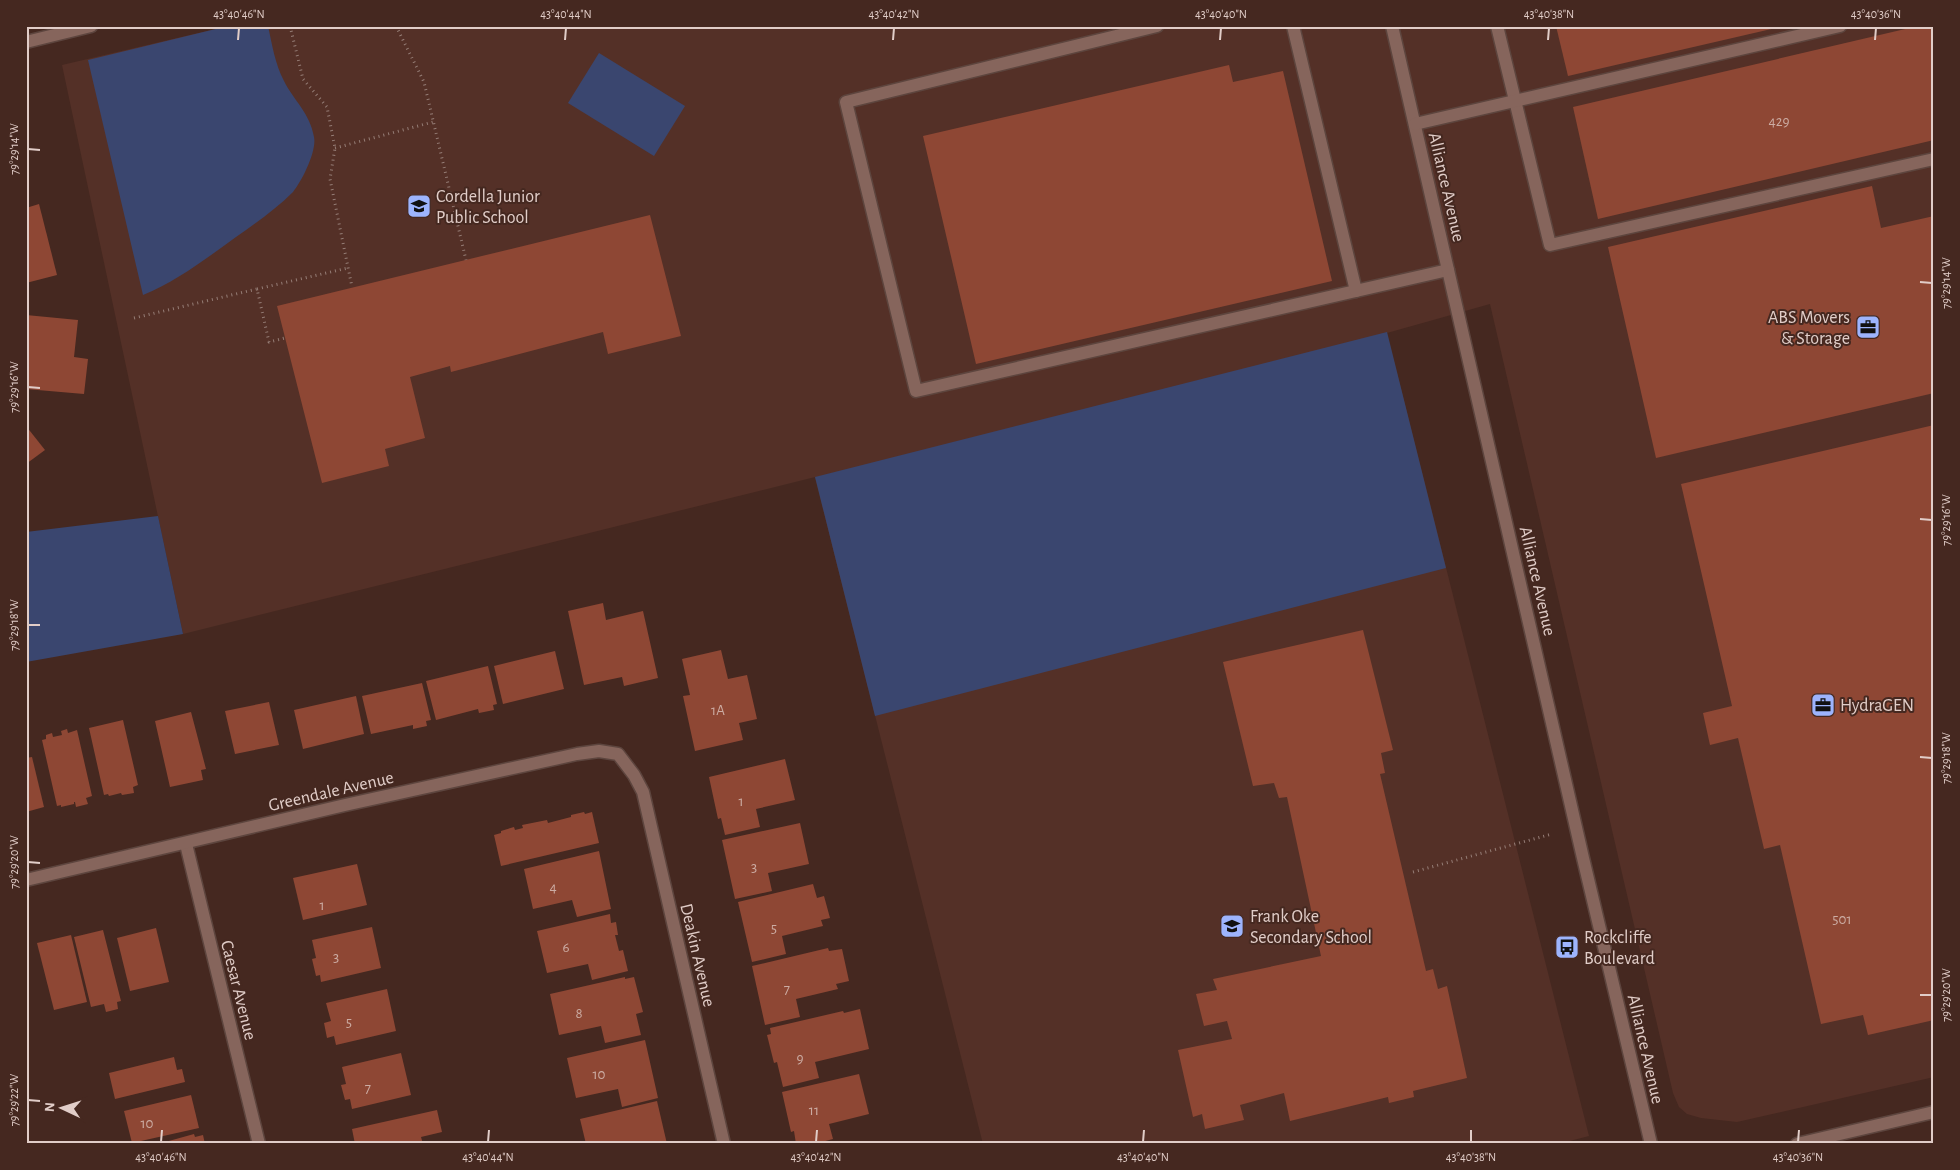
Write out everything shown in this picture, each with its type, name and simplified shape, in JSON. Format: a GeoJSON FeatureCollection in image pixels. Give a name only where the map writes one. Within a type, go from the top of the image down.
{"type":"FeatureCollection","features":[{"type":"Feature","properties":{"kind":"street"},"geometry":{"type":"LineString","coordinates":[[26,42],[91,26]]}},
{"type":"Feature","properties":{"kind":"street"},"geometry":{"type":"LineString","coordinates":[[1157,26],[846,102],[916,391],[1448,270]]}},
{"type":"Feature","properties":{"kind":"street"},"geometry":{"type":"LineString","coordinates":[[1294,26],[1356,291]]}},
{"type":"Feature","properties":{"kind":"street","name":"Alliance Avenue"},"geometry":{"type":"LineString","coordinates":[[1392,26],[1576,828],[1651,1144]]}},
{"type":"Feature","properties":{"kind":"street"},"geometry":{"type":"LineString","coordinates":[[1497,26],[1550,244],[1934,159]]}},
{"type":"Feature","properties":{"kind":"street"},"geometry":{"type":"LineString","coordinates":[[1415,124],[1840,26]]}},
{"type":"Feature","properties":{"kind":"street","name":"Greendale Avenue"},"geometry":{"type":"LineString","coordinates":[[26,880],[186,844],[345,805],[577,754],[599,751],[618,754],[634,775]]}},
{"type":"Feature","properties":{"kind":"street","name":"Deakin Avenue"},"geometry":{"type":"LineString","coordinates":[[634,775],[643,792],[724,1144]]}},
{"type":"Feature","properties":{"kind":"street","name":"Caesar Avenue"},"geometry":{"type":"LineString","coordinates":[[186,844],[259,1144]]}},
{"type":"Feature","properties":{"kind":"street"},"geometry":{"type":"LineString","coordinates":[[1797,1144],[1934,1112]]}},
{"type":"Feature","properties":{"kind":"path"},"geometry":{"type":"LineString","coordinates":[[290,26],[303,79],[327,107],[335,148],[330,179],[352,287]]}},
{"type":"Feature","properties":{"kind":"path"},"geometry":{"type":"LineString","coordinates":[[396,26],[424,82],[466,260]]}},
{"type":"Feature","properties":{"kind":"path"},"geometry":{"type":"LineString","coordinates":[[335,148],[434,122]]}},
{"type":"Feature","properties":{"kind":"path"},"geometry":{"type":"LineString","coordinates":[[134,318],[348,268]]}},
{"type":"Feature","properties":{"kind":"path"},"geometry":{"type":"LineString","coordinates":[[257,289],[269,342],[285,338]]}},
{"type":"Feature","properties":{"kind":"path"},"geometry":{"type":"LineString","coordinates":[[1413,872],[1576,828]]}},
{"type":"Feature","properties":{"kind":"shaded area"},"geometry":{"type":"Polygon","coordinates":[[[228,26],[1934,26],[1934,1077],[1737,1122],[1701,1118],[1687,1114],[1679,1107],[1673,1093],[1490,304],[1387,333],[1589,1136],[1558,1144],[983,1144],[815,477],[183,634],[62,65],[228,26]]]}},
{"type":"Feature","properties":{"kind":"shaded area"},"geometry":{"type":"Polygon","coordinates":[[[228,26],[268,26],[278,68],[312,129],[314,143],[311,158],[293,192],[273,210],[191,269],[143,295],[88,60],[228,26]]]}},
{"type":"Feature","properties":{"kind":"shaded area"},"geometry":{"type":"Polygon","coordinates":[[[599,53],[685,106],[654,156],[568,103],[599,53]]]}},
{"type":"Feature","properties":{"kind":"shaded area"},"geometry":{"type":"Polygon","coordinates":[[[1387,332],[1446,568],[875,716],[815,477],[1387,332]]]}},
{"type":"Feature","properties":{"kind":"shaded area"},"geometry":{"type":"Polygon","coordinates":[[[158,516],[183,634],[26,662],[26,532],[158,516]]]}},
{"type":"Feature","properties":{"kind":"building"},"geometry":{"type":"Polygon","coordinates":[[[1556,26],[1780,26],[1780,27],[1568,76],[1556,26]]]}},
{"type":"Feature","properties":{"kind":"building"},"geometry":{"type":"Polygon","coordinates":[[[1918,26],[1934,26],[1934,140],[1598,219],[1573,107],[1918,26]]]}},
{"type":"Feature","properties":{"kind":"building"},"geometry":{"type":"Polygon","coordinates":[[[1229,65],[1233,82],[1283,71],[1332,281],[976,364],[923,136],[1229,65]]]}},
{"type":"Feature","properties":{"kind":"building"},"geometry":{"type":"Polygon","coordinates":[[[1872,186],[1881,228],[1934,216],[1934,393],[1656,458],[1608,247],[1872,186]]]}},
{"type":"Feature","properties":{"kind":"building"},"geometry":{"type":"Polygon","coordinates":[[[39,204],[57,275],[26,283],[26,208],[39,204]]]}},
{"type":"Feature","properties":{"kind":"building"},"geometry":{"type":"Polygon","coordinates":[[[650,215],[681,336],[608,354],[603,332],[451,372],[450,366],[410,377],[425,438],[385,449],[389,466],[322,483],[277,306],[650,215]]]}},
{"type":"Feature","properties":{"kind":"building"},"geometry":{"type":"Polygon","coordinates":[[[26,315],[78,320],[74,357],[88,359],[84,394],[26,389],[26,315]]]}},
{"type":"Feature","properties":{"kind":"building"},"geometry":{"type":"Polygon","coordinates":[[[1934,425],[1934,1020],[1868,1035],[1863,1015],[1821,1024],[1780,845],[1764,849],[1738,738],[1710,745],[1703,713],[1732,706],[1681,484],[1934,425]]]}},
{"type":"Feature","properties":{"kind":"building"},"geometry":{"type":"Polygon","coordinates":[[[26,426],[45,450],[26,464],[26,426]]]}},
{"type":"Feature","properties":{"kind":"building"},"geometry":{"type":"Polygon","coordinates":[[[603,603],[606,620],[643,611],[658,678],[624,686],[622,677],[584,685],[568,611],[603,603]]]}},
{"type":"Feature","properties":{"kind":"building"},"geometry":{"type":"Polygon","coordinates":[[[1363,630],[1393,750],[1381,753],[1385,773],[1380,774],[1426,971],[1433,969],[1438,989],[1447,986],[1467,1078],[1413,1091],[1414,1097],[1389,1103],[1388,1097],[1290,1121],[1284,1093],[1240,1105],[1244,1120],[1205,1129],[1202,1114],[1193,1117],[1178,1050],[1232,1039],[1227,1021],[1204,1026],[1196,994],[1217,990],[1213,979],[1321,956],[1287,797],[1279,798],[1274,783],[1253,786],[1223,662],[1363,630]]]}},
{"type":"Feature","properties":{"kind":"building"},"geometry":{"type":"Polygon","coordinates":[[[721,650],[728,679],[747,675],[757,719],[739,723],[743,740],[695,751],[683,696],[690,695],[682,659],[721,650]]]}},
{"type":"Feature","properties":{"kind":"building"},"geometry":{"type":"Polygon","coordinates":[[[555,651],[564,689],[503,704],[494,666],[555,651]]]}},
{"type":"Feature","properties":{"kind":"building"},"geometry":{"type":"Polygon","coordinates":[[[488,666],[497,704],[493,705],[494,710],[479,713],[478,709],[436,720],[426,681],[488,666]]]}},
{"type":"Feature","properties":{"kind":"building"},"geometry":{"type":"Polygon","coordinates":[[[422,683],[431,720],[426,721],[427,726],[413,729],[413,725],[371,734],[362,696],[422,683]]]}},
{"type":"Feature","properties":{"kind":"building"},"geometry":{"type":"Polygon","coordinates":[[[356,696],[364,734],[303,749],[294,710],[356,696]]]}},
{"type":"Feature","properties":{"kind":"building"},"geometry":{"type":"Polygon","coordinates":[[[269,702],[279,745],[235,754],[225,711],[269,702]]]}},
{"type":"Feature","properties":{"kind":"building"},"geometry":{"type":"Polygon","coordinates":[[[191,712],[206,769],[201,770],[203,780],[170,787],[155,721],[191,712]]]}},
{"type":"Feature","properties":{"kind":"building"},"geometry":{"type":"Polygon","coordinates":[[[123,720],[138,785],[133,787],[134,793],[104,795],[89,728],[123,720]]]}},
{"type":"Feature","properties":{"kind":"building"},"geometry":{"type":"Polygon","coordinates":[[[67,729],[68,733],[77,730],[92,796],[86,798],[88,804],[76,807],[75,802],[74,804],[61,807],[61,805],[57,806],[42,740],[46,739],[46,735],[52,733],[53,737],[62,735],[61,731],[67,729]]]}},
{"type":"Feature","properties":{"kind":"building"},"geometry":{"type":"Polygon","coordinates":[[[32,757],[44,807],[26,812],[26,758],[32,757]]]}},
{"type":"Feature","properties":{"kind":"building"},"geometry":{"type":"Polygon","coordinates":[[[785,759],[795,800],[756,809],[760,827],[725,835],[721,818],[718,819],[709,777],[785,759]]]}},
{"type":"Feature","properties":{"kind":"building"},"geometry":{"type":"Polygon","coordinates":[[[584,812],[585,814],[592,812],[599,843],[501,866],[494,835],[514,827],[515,830],[523,828],[522,825],[547,820],[548,823],[584,812]]]}},
{"type":"Feature","properties":{"kind":"building"},"geometry":{"type":"Polygon","coordinates":[[[800,823],[809,864],[768,873],[772,891],[735,899],[722,840],[800,823]]]}},
{"type":"Feature","properties":{"kind":"building"},"geometry":{"type":"Polygon","coordinates":[[[599,851],[611,909],[577,917],[572,900],[533,909],[524,869],[599,851]]]}},
{"type":"Feature","properties":{"kind":"building"},"geometry":{"type":"Polygon","coordinates":[[[357,864],[367,905],[303,920],[293,878],[357,864]]]}},
{"type":"Feature","properties":{"kind":"building"},"geometry":{"type":"Polygon","coordinates":[[[813,884],[817,898],[824,896],[830,918],[821,920],[823,926],[782,936],[786,954],[752,962],[738,902],[813,884]]]}},
{"type":"Feature","properties":{"kind":"building"},"geometry":{"type":"Polygon","coordinates":[[[610,914],[611,923],[616,922],[618,935],[615,935],[619,951],[623,950],[628,971],[592,980],[588,964],[547,973],[537,931],[610,914]]]}},
{"type":"Feature","properties":{"kind":"building"},"geometry":{"type":"Polygon","coordinates":[[[372,927],[381,968],[321,982],[320,975],[316,976],[312,959],[316,958],[312,940],[372,927]]]}},
{"type":"Feature","properties":{"kind":"building"},"geometry":{"type":"Polygon","coordinates":[[[156,928],[169,982],[130,991],[117,938],[156,928]]]}},
{"type":"Feature","properties":{"kind":"building"},"geometry":{"type":"Polygon","coordinates":[[[103,930],[121,1001],[117,1002],[118,1009],[106,1012],[104,1004],[91,1007],[74,937],[103,930]]]}},
{"type":"Feature","properties":{"kind":"building"},"geometry":{"type":"Polygon","coordinates":[[[71,935],[87,1002],[54,1010],[37,943],[71,935]]]}},
{"type":"Feature","properties":{"kind":"building"},"geometry":{"type":"Polygon","coordinates":[[[828,948],[829,951],[842,949],[849,981],[836,984],[838,989],[796,999],[800,1017],[765,1025],[752,966],[828,948]]]}},
{"type":"Feature","properties":{"kind":"building"},"geometry":{"type":"Polygon","coordinates":[[[625,977],[625,979],[634,977],[643,1012],[636,1014],[641,1035],[605,1043],[601,1026],[559,1035],[550,994],[625,977]]]}},
{"type":"Feature","properties":{"kind":"building"},"geometry":{"type":"Polygon","coordinates":[[[387,989],[396,1031],[336,1045],[334,1036],[327,1038],[324,1023],[331,1021],[326,1003],[387,989]]]}},
{"type":"Feature","properties":{"kind":"building"},"geometry":{"type":"Polygon","coordinates":[[[860,1009],[869,1049],[815,1062],[819,1078],[783,1087],[777,1062],[774,1063],[767,1035],[771,1034],[770,1028],[843,1011],[844,1013],[860,1009]]]}},
{"type":"Feature","properties":{"kind":"building"},"geometry":{"type":"Polygon","coordinates":[[[645,1040],[658,1098],[622,1107],[618,1089],[576,1098],[567,1058],[645,1040]]]}},
{"type":"Feature","properties":{"kind":"building"},"geometry":{"type":"Polygon","coordinates":[[[401,1053],[411,1095],[352,1109],[350,1099],[345,1100],[341,1085],[346,1084],[342,1067],[401,1053]]]}},
{"type":"Feature","properties":{"kind":"building"},"geometry":{"type":"Polygon","coordinates":[[[174,1057],[177,1070],[182,1069],[185,1082],[115,1099],[109,1073],[174,1057]]]}},
{"type":"Feature","properties":{"kind":"building"},"geometry":{"type":"Polygon","coordinates":[[[859,1074],[869,1114],[829,1124],[833,1139],[814,1144],[796,1144],[794,1131],[791,1132],[782,1092],[859,1074]]]}},
{"type":"Feature","properties":{"kind":"building"},"geometry":{"type":"Polygon","coordinates":[[[191,1095],[199,1128],[132,1143],[124,1111],[191,1095]]]}},
{"type":"Feature","properties":{"kind":"building"},"geometry":{"type":"Polygon","coordinates":[[[657,1101],[667,1144],[586,1144],[580,1119],[657,1101]]]}},
{"type":"Feature","properties":{"kind":"building"},"geometry":{"type":"Polygon","coordinates":[[[437,1110],[442,1132],[421,1137],[423,1144],[355,1144],[352,1129],[437,1110]]]}},
{"type":"Feature","properties":{"kind":"building"},"geometry":{"type":"Polygon","coordinates":[[[194,1134],[195,1137],[203,1135],[205,1144],[158,1144],[194,1134]]]}},
{"type":"Feature","properties":{"kind":"place","name":"Cordella Junior Public School"},"geometry":{"type":"Point","coordinates":[419,206]}},
{"type":"Feature","properties":{"kind":"place","name":"ABS Movers & Storage"},"geometry":{"type":"Point","coordinates":[1868,327]}},
{"type":"Feature","properties":{"kind":"place","name":"HydraGEN"},"geometry":{"type":"Point","coordinates":[1823,705]}},
{"type":"Feature","properties":{"kind":"place","name":"Frank Oke Secondary School"},"geometry":{"type":"Point","coordinates":[1232,926]}},
{"type":"Feature","properties":{"kind":"place","name":"Rockcliffe Boulevard"},"geometry":{"type":"Point","coordinates":[1567,947]}}]}
